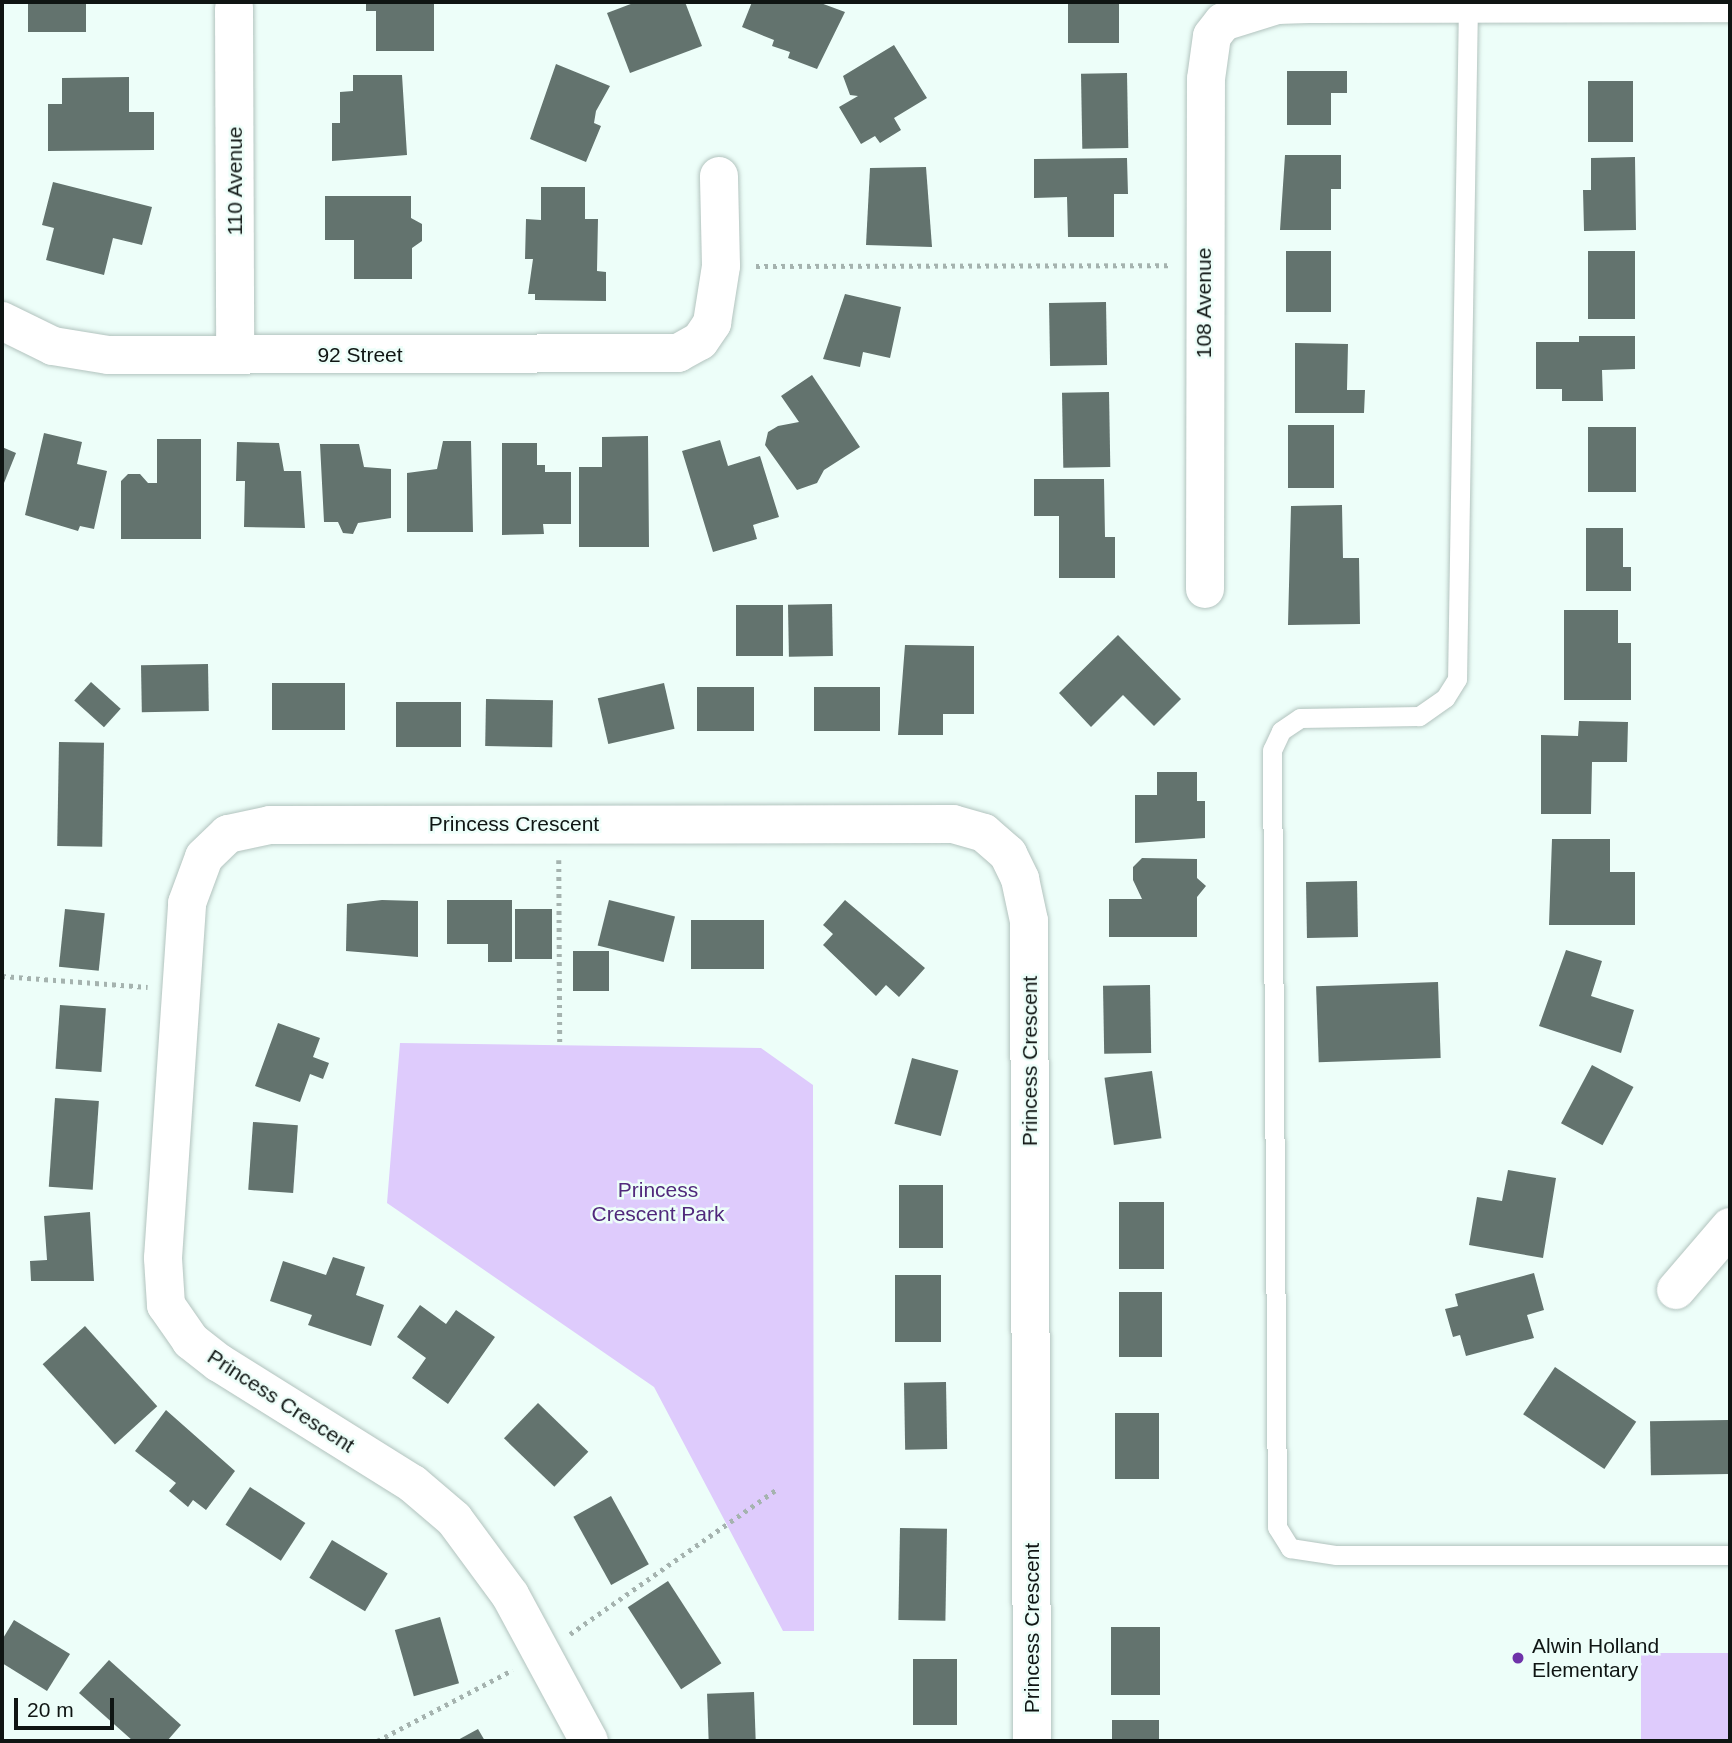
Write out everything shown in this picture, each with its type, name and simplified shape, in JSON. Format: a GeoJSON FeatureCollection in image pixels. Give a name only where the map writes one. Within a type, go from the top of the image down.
{"type":"FeatureCollection","features":[{"type":"Feature","properties":{"kind":"street"},"geometry":{"type":"LineString","coordinates":[[1468,4],[1730,3]]}},
{"type":"Feature","properties":{"kind":"street","name":"108 Avenue"},"geometry":{"type":"LineString","coordinates":[[1205,589],[1206,79],[1213,36],[1223,22],[1277,5],[1468,4]]}},
{"type":"Feature","properties":{"kind":"street","name":"110 Avenue"},"geometry":{"type":"LineString","coordinates":[[234,8],[235,354]]}},
{"type":"Feature","properties":{"kind":"street"},"geometry":{"type":"LineString","coordinates":[[719,176],[721,266]]}},
{"type":"Feature","properties":{"kind":"street","name":"92 Street"},"geometry":{"type":"LineString","coordinates":[[2,321],[53,346],[108,355],[649,357],[678,353],[701,341],[712,323],[721,266]]}},
{"type":"Feature","properties":{"kind":"street","name":"Princess Crescent"},"geometry":{"type":"LineString","coordinates":[[589,1741],[543,1654],[484,1553],[454,1519],[414,1484],[219,1363],[191,1341],[166,1305],[163,1258],[187,903],[204,857],[228,834],[270,825],[953,824],[984,833],[1008,854],[1020,879],[1029,921],[1031,1741]]}},
{"type":"Feature","properties":{"kind":"street"},"geometry":{"type":"LineString","coordinates":[[1676,1290],[1730,1227]]}},
{"type":"Feature","properties":{"kind":"lane"},"geometry":{"type":"LineString","coordinates":[[1468,4],[1457,679],[1445,698],[1419,716],[1300,718],[1281,731],[1272,750],[1277,1527],[1290,1548],[1336,1555],[1730,1555]]}},
{"type":"Feature","properties":{"kind":"path"},"geometry":{"type":"LineString","coordinates":[[721,266],[1204,264]]}},
{"type":"Feature","properties":{"kind":"path"},"geometry":{"type":"LineString","coordinates":[[559,824],[560,1046]]}},
{"type":"Feature","properties":{"kind":"path"},"geometry":{"type":"LineString","coordinates":[[2,976],[182,989]]}},
{"type":"Feature","properties":{"kind":"path"},"geometry":{"type":"LineString","coordinates":[[377,1741],[543,1654],[776,1490]]}},
{"type":"Feature","properties":{"kind":"green space","name":"Princess Crescent Park"},"geometry":{"type":"Polygon","coordinates":[[[400,1043],[761,1048],[813,1085],[814,1631],[783,1631],[654,1387],[387,1203],[400,1043]]]}},
{"type":"Feature","properties":{"kind":"green space"},"geometry":{"type":"Polygon","coordinates":[[[1641,1653],[1730,1653],[1730,1741],[1641,1741],[1641,1653]]]}},
{"type":"Feature","properties":{"kind":"building"},"geometry":{"type":"Polygon","coordinates":[[[28,2],[86,2],[86,32],[28,32],[28,2]]]}},
{"type":"Feature","properties":{"kind":"building"},"geometry":{"type":"Polygon","coordinates":[[[366,2],[434,2],[434,51],[376,51],[376,11],[366,11],[366,2]]]}},
{"type":"Feature","properties":{"kind":"building"},"geometry":{"type":"Polygon","coordinates":[[[636,2],[685,2],[702,46],[630,73],[607,13],[636,2]]]}},
{"type":"Feature","properties":{"kind":"building"},"geometry":{"type":"Polygon","coordinates":[[[752,2],[818,2],[845,12],[817,69],[788,58],[790,52],[772,46],[774,40],[742,27],[752,2]]]}},
{"type":"Feature","properties":{"kind":"building"},"geometry":{"type":"Polygon","coordinates":[[[1068,2],[1119,2],[1119,43],[1068,43],[1068,2]]]}},
{"type":"Feature","properties":{"kind":"building"},"geometry":{"type":"Polygon","coordinates":[[[894,45],[927,98],[894,118],[901,130],[880,143],[875,136],[861,144],[839,107],[858,96],[850,95],[843,76],[894,45]]]}},
{"type":"Feature","properties":{"kind":"building"},"geometry":{"type":"Polygon","coordinates":[[[556,64],[610,86],[596,111],[594,123],[601,126],[586,162],[530,139],[556,64]]]}},
{"type":"Feature","properties":{"kind":"building"},"geometry":{"type":"Polygon","coordinates":[[[1287,71],[1347,71],[1347,93],[1331,93],[1331,125],[1287,125],[1287,71]]]}},
{"type":"Feature","properties":{"kind":"building"},"geometry":{"type":"Polygon","coordinates":[[[1127,73],[1128,148],[1082,149],[1081,74],[1127,73]]]}},
{"type":"Feature","properties":{"kind":"building"},"geometry":{"type":"Polygon","coordinates":[[[353,75],[402,75],[407,155],[332,161],[332,123],[340,123],[340,92],[353,91],[353,75]]]}},
{"type":"Feature","properties":{"kind":"building"},"geometry":{"type":"Polygon","coordinates":[[[129,77],[129,112],[154,112],[154,150],[48,151],[48,104],[62,104],[62,78],[129,77]]]}},
{"type":"Feature","properties":{"kind":"building"},"geometry":{"type":"Polygon","coordinates":[[[1588,81],[1633,81],[1633,142],[1588,142],[1588,81]]]}},
{"type":"Feature","properties":{"kind":"building"},"geometry":{"type":"Polygon","coordinates":[[[1285,155],[1341,155],[1341,189],[1331,189],[1331,230],[1280,230],[1285,155]]]}},
{"type":"Feature","properties":{"kind":"building"},"geometry":{"type":"Polygon","coordinates":[[[1635,157],[1636,230],[1584,231],[1583,190],[1591,190],[1591,158],[1635,157]]]}},
{"type":"Feature","properties":{"kind":"building"},"geometry":{"type":"Polygon","coordinates":[[[1127,158],[1128,194],[1114,194],[1114,237],[1068,237],[1067,197],[1034,198],[1034,159],[1127,158]]]}},
{"type":"Feature","properties":{"kind":"building"},"geometry":{"type":"Polygon","coordinates":[[[926,167],[932,247],[866,245],[870,168],[926,167]]]}},
{"type":"Feature","properties":{"kind":"building"},"geometry":{"type":"Polygon","coordinates":[[[53,182],[152,207],[142,245],[113,238],[104,275],[46,260],[54,228],[42,225],[53,182]]]}},
{"type":"Feature","properties":{"kind":"building"},"geometry":{"type":"Polygon","coordinates":[[[541,187],[585,187],[585,219],[598,219],[597,271],[606,272],[606,301],[535,300],[535,294],[528,294],[533,259],[525,259],[526,219],[541,220],[541,187]]]}},
{"type":"Feature","properties":{"kind":"building"},"geometry":{"type":"Polygon","coordinates":[[[325,196],[411,196],[411,218],[422,224],[422,241],[412,248],[412,279],[354,279],[354,240],[325,240],[325,196]]]}},
{"type":"Feature","properties":{"kind":"building"},"geometry":{"type":"Polygon","coordinates":[[[1286,251],[1331,251],[1331,312],[1286,312],[1286,251]]]}},
{"type":"Feature","properties":{"kind":"building"},"geometry":{"type":"Polygon","coordinates":[[[1588,251],[1635,251],[1635,319],[1588,319],[1588,251]]]}},
{"type":"Feature","properties":{"kind":"building"},"geometry":{"type":"Polygon","coordinates":[[[845,294],[901,307],[890,358],[863,352],[860,367],[823,359],[845,294]]]}},
{"type":"Feature","properties":{"kind":"building"},"geometry":{"type":"Polygon","coordinates":[[[1106,302],[1107,365],[1050,366],[1049,303],[1106,302]]]}},
{"type":"Feature","properties":{"kind":"building"},"geometry":{"type":"Polygon","coordinates":[[[1579,336],[1635,336],[1635,369],[1602,370],[1603,401],[1562,401],[1562,389],[1536,389],[1536,342],[1579,342],[1579,336]]]}},
{"type":"Feature","properties":{"kind":"building"},"geometry":{"type":"Polygon","coordinates":[[[1295,343],[1348,344],[1347,390],[1365,390],[1364,413],[1295,413],[1295,343]]]}},
{"type":"Feature","properties":{"kind":"building"},"geometry":{"type":"Polygon","coordinates":[[[812,375],[860,447],[824,470],[817,483],[797,490],[765,445],[768,432],[778,426],[799,422],[781,396],[812,375]]]}},
{"type":"Feature","properties":{"kind":"building"},"geometry":{"type":"Polygon","coordinates":[[[1109,392],[1110,467],[1063,468],[1062,393],[1109,392]]]}},
{"type":"Feature","properties":{"kind":"building"},"geometry":{"type":"Polygon","coordinates":[[[1288,425],[1334,425],[1334,488],[1288,488],[1288,425]]]}},
{"type":"Feature","properties":{"kind":"building"},"geometry":{"type":"Polygon","coordinates":[[[1588,427],[1636,427],[1636,492],[1588,492],[1588,427]]]}},
{"type":"Feature","properties":{"kind":"building"},"geometry":{"type":"Polygon","coordinates":[[[44,433],[82,442],[77,464],[107,471],[94,529],[80,526],[78,531],[25,515],[44,433]]]}},
{"type":"Feature","properties":{"kind":"building"},"geometry":{"type":"Polygon","coordinates":[[[648,436],[649,547],[579,547],[579,467],[602,467],[602,437],[648,436]]]}},
{"type":"Feature","properties":{"kind":"building"},"geometry":{"type":"Polygon","coordinates":[[[157,439],[201,439],[201,539],[121,539],[121,481],[128,474],[140,474],[148,483],[157,483],[157,439]]]}},
{"type":"Feature","properties":{"kind":"building"},"geometry":{"type":"Polygon","coordinates":[[[720,440],[728,466],[760,456],[779,517],[753,525],[757,539],[713,552],[682,451],[720,440]]]}},
{"type":"Feature","properties":{"kind":"building"},"geometry":{"type":"Polygon","coordinates":[[[443,441],[471,441],[473,532],[407,532],[407,473],[437,469],[443,441]]]}},
{"type":"Feature","properties":{"kind":"building"},"geometry":{"type":"Polygon","coordinates":[[[237,442],[279,443],[284,471],[301,471],[305,528],[244,527],[245,481],[236,481],[237,442]]]}},
{"type":"Feature","properties":{"kind":"building"},"geometry":{"type":"Polygon","coordinates":[[[502,443],[537,443],[537,465],[545,465],[545,472],[571,472],[571,524],[543,524],[544,534],[502,535],[502,443]]]}},
{"type":"Feature","properties":{"kind":"building"},"geometry":{"type":"Polygon","coordinates":[[[320,444],[359,444],[364,467],[391,469],[391,518],[358,523],[353,534],[343,533],[338,522],[324,522],[320,444]]]}},
{"type":"Feature","properties":{"kind":"building"},"geometry":{"type":"Polygon","coordinates":[[[2,447],[16,453],[2,488],[2,447]]]}},
{"type":"Feature","properties":{"kind":"building"},"geometry":{"type":"Polygon","coordinates":[[[1034,479],[1104,479],[1105,537],[1115,537],[1115,578],[1059,578],[1059,516],[1034,516],[1034,479]]]}},
{"type":"Feature","properties":{"kind":"building"},"geometry":{"type":"Polygon","coordinates":[[[1342,505],[1343,558],[1359,558],[1360,624],[1288,625],[1291,506],[1342,505]]]}},
{"type":"Feature","properties":{"kind":"building"},"geometry":{"type":"Polygon","coordinates":[[[1586,528],[1623,528],[1623,567],[1631,567],[1631,591],[1586,591],[1586,528]]]}},
{"type":"Feature","properties":{"kind":"building"},"geometry":{"type":"Polygon","coordinates":[[[832,604],[833,656],[789,657],[788,605],[832,604]]]}},
{"type":"Feature","properties":{"kind":"building"},"geometry":{"type":"Polygon","coordinates":[[[736,605],[783,605],[783,656],[736,656],[736,605]]]}},
{"type":"Feature","properties":{"kind":"building"},"geometry":{"type":"Polygon","coordinates":[[[1564,610],[1618,610],[1618,643],[1631,643],[1631,700],[1564,700],[1564,610]]]}},
{"type":"Feature","properties":{"kind":"building"},"geometry":{"type":"Polygon","coordinates":[[[1118,635],[1181,699],[1154,726],[1123,695],[1091,727],[1059,693],[1118,635]]]}},
{"type":"Feature","properties":{"kind":"building"},"geometry":{"type":"Polygon","coordinates":[[[905,645],[974,646],[974,714],[943,714],[943,735],[898,735],[905,645]]]}},
{"type":"Feature","properties":{"kind":"building"},"geometry":{"type":"Polygon","coordinates":[[[208,664],[209,711],[142,712],[141,665],[208,664]]]}},
{"type":"Feature","properties":{"kind":"building"},"geometry":{"type":"Polygon","coordinates":[[[91,682],[121,709],[104,727],[74,701],[91,682]]]}},
{"type":"Feature","properties":{"kind":"building"},"geometry":{"type":"Polygon","coordinates":[[[272,683],[345,683],[345,730],[272,730],[272,683]]]}},
{"type":"Feature","properties":{"kind":"building"},"geometry":{"type":"Polygon","coordinates":[[[664,683],[675,729],[608,744],[598,698],[664,683]]]}},
{"type":"Feature","properties":{"kind":"building"},"geometry":{"type":"Polygon","coordinates":[[[697,687],[754,687],[754,731],[697,731],[697,687]]]}},
{"type":"Feature","properties":{"kind":"building"},"geometry":{"type":"Polygon","coordinates":[[[814,687],[880,687],[880,731],[814,731],[814,687]]]}},
{"type":"Feature","properties":{"kind":"building"},"geometry":{"type":"Polygon","coordinates":[[[486,699],[553,700],[552,747],[485,746],[486,699]]]}},
{"type":"Feature","properties":{"kind":"building"},"geometry":{"type":"Polygon","coordinates":[[[396,702],[461,702],[461,747],[396,747],[396,702]]]}},
{"type":"Feature","properties":{"kind":"building"},"geometry":{"type":"Polygon","coordinates":[[[1579,721],[1628,722],[1627,762],[1592,762],[1591,814],[1541,814],[1541,735],[1578,736],[1579,721]]]}},
{"type":"Feature","properties":{"kind":"building"},"geometry":{"type":"Polygon","coordinates":[[[59,742],[104,743],[102,847],[57,846],[59,742]]]}},
{"type":"Feature","properties":{"kind":"building"},"geometry":{"type":"Polygon","coordinates":[[[1157,772],[1197,772],[1197,801],[1205,801],[1205,838],[1135,843],[1135,795],[1157,795],[1157,772]]]}},
{"type":"Feature","properties":{"kind":"building"},"geometry":{"type":"Polygon","coordinates":[[[1552,839],[1610,839],[1610,872],[1635,872],[1635,925],[1549,925],[1552,839]]]}},
{"type":"Feature","properties":{"kind":"building"},"geometry":{"type":"Polygon","coordinates":[[[1142,858],[1197,859],[1197,878],[1206,886],[1197,897],[1197,937],[1109,937],[1109,899],[1142,899],[1133,880],[1133,867],[1142,858]]]}},
{"type":"Feature","properties":{"kind":"building"},"geometry":{"type":"Polygon","coordinates":[[[1357,881],[1358,937],[1307,938],[1306,882],[1357,881]]]}},
{"type":"Feature","properties":{"kind":"building"},"geometry":{"type":"Polygon","coordinates":[[[382,900],[418,901],[418,957],[346,951],[347,904],[382,900]]]}},
{"type":"Feature","properties":{"kind":"building"},"geometry":{"type":"Polygon","coordinates":[[[447,900],[512,900],[512,962],[488,962],[488,944],[447,944],[447,900]]]}},
{"type":"Feature","properties":{"kind":"building"},"geometry":{"type":"Polygon","coordinates":[[[609,900],[675,916],[664,962],[598,946],[609,900]]]}},
{"type":"Feature","properties":{"kind":"building"},"geometry":{"type":"Polygon","coordinates":[[[845,900],[925,968],[899,997],[886,985],[876,996],[823,945],[833,934],[823,925],[845,900]]]}},
{"type":"Feature","properties":{"kind":"building"},"geometry":{"type":"Polygon","coordinates":[[[65,909],[105,913],[99,971],[59,967],[65,909]]]}},
{"type":"Feature","properties":{"kind":"building"},"geometry":{"type":"Polygon","coordinates":[[[515,909],[552,909],[552,959],[515,959],[515,909]]]}},
{"type":"Feature","properties":{"kind":"building"},"geometry":{"type":"Polygon","coordinates":[[[691,920],[764,920],[764,969],[691,969],[691,920]]]}},
{"type":"Feature","properties":{"kind":"building"},"geometry":{"type":"Polygon","coordinates":[[[1566,950],[1602,961],[1591,996],[1634,1010],[1621,1053],[1539,1026],[1566,950]]]}},
{"type":"Feature","properties":{"kind":"building"},"geometry":{"type":"Polygon","coordinates":[[[573,951],[609,951],[609,991],[573,991],[573,951]]]}},
{"type":"Feature","properties":{"kind":"building"},"geometry":{"type":"Polygon","coordinates":[[[1438,982],[1441,1058],[1319,1062],[1316,986],[1438,982]]]}},
{"type":"Feature","properties":{"kind":"building"},"geometry":{"type":"Polygon","coordinates":[[[1150,985],[1151,1053],[1104,1054],[1103,986],[1150,985]]]}},
{"type":"Feature","properties":{"kind":"building"},"geometry":{"type":"Polygon","coordinates":[[[60,1005],[106,1008],[101,1072],[56,1069],[60,1005]]]}},
{"type":"Feature","properties":{"kind":"building"},"geometry":{"type":"Polygon","coordinates":[[[278,1023],[320,1038],[313,1057],[329,1063],[323,1079],[310,1074],[300,1102],[255,1086],[278,1023]]]}},
{"type":"Feature","properties":{"kind":"building"},"geometry":{"type":"Polygon","coordinates":[[[912,1058],[958,1070],[941,1136],[894,1124],[912,1058]]]}},
{"type":"Feature","properties":{"kind":"building"},"geometry":{"type":"Polygon","coordinates":[[[1592,1065],[1633,1087],[1603,1145],[1561,1123],[1592,1065]]]}},
{"type":"Feature","properties":{"kind":"building"},"geometry":{"type":"Polygon","coordinates":[[[1152,1071],[1161,1138],[1114,1145],[1104,1078],[1152,1071]]]}},
{"type":"Feature","properties":{"kind":"building"},"geometry":{"type":"Polygon","coordinates":[[[55,1098],[99,1101],[93,1190],[49,1187],[55,1098]]]}},
{"type":"Feature","properties":{"kind":"building"},"geometry":{"type":"Polygon","coordinates":[[[253,1122],[298,1125],[293,1193],[248,1190],[253,1122]]]}},
{"type":"Feature","properties":{"kind":"building"},"geometry":{"type":"Polygon","coordinates":[[[1508,1170],[1556,1178],[1543,1258],[1469,1245],[1477,1197],[1502,1201],[1508,1170]]]}},
{"type":"Feature","properties":{"kind":"building"},"geometry":{"type":"Polygon","coordinates":[[[899,1185],[943,1185],[943,1248],[899,1248],[899,1185]]]}},
{"type":"Feature","properties":{"kind":"building"},"geometry":{"type":"Polygon","coordinates":[[[1119,1202],[1164,1202],[1164,1269],[1119,1269],[1119,1202]]]}},
{"type":"Feature","properties":{"kind":"building"},"geometry":{"type":"Polygon","coordinates":[[[90,1212],[94,1281],[31,1281],[30,1261],[47,1260],[44,1216],[90,1212]]]}},
{"type":"Feature","properties":{"kind":"building"},"geometry":{"type":"Polygon","coordinates":[[[333,1257],[365,1267],[356,1295],[384,1305],[371,1346],[308,1325],[312,1315],[270,1301],[283,1261],[326,1275],[333,1257]]]}},
{"type":"Feature","properties":{"kind":"building"},"geometry":{"type":"Polygon","coordinates":[[[1534,1273],[1544,1310],[1527,1315],[1534,1338],[1466,1356],[1460,1335],[1453,1337],[1445,1309],[1458,1306],[1455,1294],[1534,1273]]]}},
{"type":"Feature","properties":{"kind":"building"},"geometry":{"type":"Polygon","coordinates":[[[895,1275],[941,1275],[941,1342],[895,1342],[895,1275]]]}},
{"type":"Feature","properties":{"kind":"building"},"geometry":{"type":"Polygon","coordinates":[[[1119,1292],[1162,1292],[1162,1357],[1119,1357],[1119,1292]]]}},
{"type":"Feature","properties":{"kind":"building"},"geometry":{"type":"Polygon","coordinates":[[[420,1305],[446,1324],[456,1310],[495,1337],[448,1404],[412,1378],[426,1358],[397,1337],[420,1305]]]}},
{"type":"Feature","properties":{"kind":"building"},"geometry":{"type":"Polygon","coordinates":[[[85,1326],[157,1406],[115,1444],[43,1364],[85,1326]]]}},
{"type":"Feature","properties":{"kind":"building"},"geometry":{"type":"Polygon","coordinates":[[[1555,1367],[1636,1422],[1604,1469],[1523,1414],[1555,1367]]]}},
{"type":"Feature","properties":{"kind":"building"},"geometry":{"type":"Polygon","coordinates":[[[946,1382],[947,1449],[905,1450],[904,1383],[946,1382]]]}},
{"type":"Feature","properties":{"kind":"building"},"geometry":{"type":"Polygon","coordinates":[[[538,1403],[588,1452],[554,1487],[504,1438],[538,1403]]]}},
{"type":"Feature","properties":{"kind":"building"},"geometry":{"type":"Polygon","coordinates":[[[166,1410],[235,1471],[206,1510],[193,1500],[188,1507],[169,1491],[176,1483],[135,1451],[166,1410]]]}},
{"type":"Feature","properties":{"kind":"building"},"geometry":{"type":"Polygon","coordinates":[[[1115,1413],[1159,1413],[1159,1479],[1115,1479],[1115,1413]]]}},
{"type":"Feature","properties":{"kind":"building"},"geometry":{"type":"Polygon","coordinates":[[[1728,1420],[1729,1474],[1651,1475],[1650,1421],[1728,1420]]]}},
{"type":"Feature","properties":{"kind":"building"},"geometry":{"type":"Polygon","coordinates":[[[250,1487],[305,1523],[281,1561],[225,1525],[250,1487]]]}},
{"type":"Feature","properties":{"kind":"building"},"geometry":{"type":"Polygon","coordinates":[[[611,1496],[649,1564],[611,1585],[573,1517],[611,1496]]]}},
{"type":"Feature","properties":{"kind":"building"},"geometry":{"type":"Polygon","coordinates":[[[900,1528],[947,1529],[945,1621],[898,1620],[900,1528]]]}},
{"type":"Feature","properties":{"kind":"building"},"geometry":{"type":"Polygon","coordinates":[[[332,1540],[388,1573],[365,1611],[309,1578],[332,1540]]]}},
{"type":"Feature","properties":{"kind":"building"},"geometry":{"type":"Polygon","coordinates":[[[668,1581],[721,1663],[681,1689],[628,1607],[668,1581]]]}},
{"type":"Feature","properties":{"kind":"building"},"geometry":{"type":"Polygon","coordinates":[[[440,1617],[459,1683],[414,1696],[395,1630],[440,1617]]]}},
{"type":"Feature","properties":{"kind":"building"},"geometry":{"type":"Polygon","coordinates":[[[14,1620],[70,1654],[47,1691],[2,1663],[2,1640],[14,1620]]]}},
{"type":"Feature","properties":{"kind":"building"},"geometry":{"type":"Polygon","coordinates":[[[1111,1627],[1160,1627],[1160,1695],[1111,1695],[1111,1627]]]}},
{"type":"Feature","properties":{"kind":"building"},"geometry":{"type":"Polygon","coordinates":[[[913,1659],[957,1659],[957,1725],[913,1725],[913,1659]]]}},
{"type":"Feature","properties":{"kind":"building"},"geometry":{"type":"Polygon","coordinates":[[[109,1660],[181,1725],[167,1741],[133,1741],[79,1693],[109,1660]]]}},
{"type":"Feature","properties":{"kind":"building"},"geometry":{"type":"Polygon","coordinates":[[[754,1692],[756,1741],[709,1741],[707,1694],[754,1692]]]}},
{"type":"Feature","properties":{"kind":"building"},"geometry":{"type":"Polygon","coordinates":[[[1112,1720],[1159,1720],[1159,1741],[1112,1741],[1112,1720]]]}},
{"type":"Feature","properties":{"kind":"building"},"geometry":{"type":"Polygon","coordinates":[[[478,1729],[485,1741],[456,1741],[478,1729]]]}},
{"type":"Feature","properties":{"kind":"place","name":"Alwin Holland Elementary"},"geometry":{"type":"Point","coordinates":[1518,1658]}}]}
